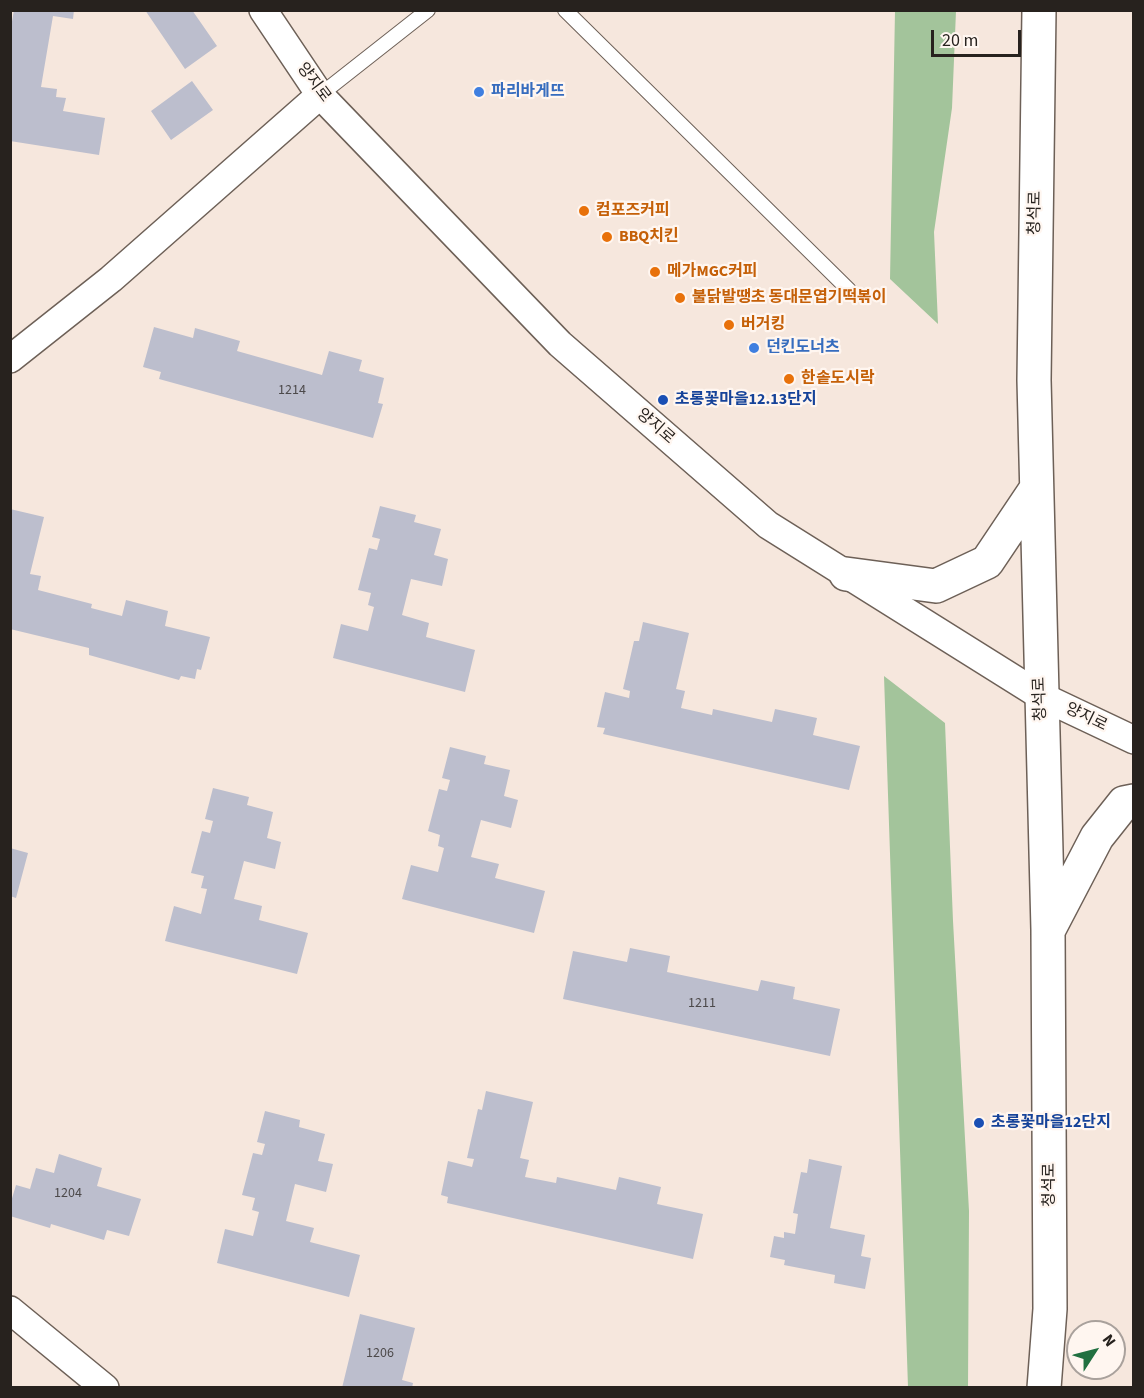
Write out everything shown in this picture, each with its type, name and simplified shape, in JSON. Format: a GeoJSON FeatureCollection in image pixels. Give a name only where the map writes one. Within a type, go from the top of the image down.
{"type":"FeatureCollection","features":[{"type":"Feature","properties":{"kind":"main road","name":"청석로"},"geometry":{"type":"LineString","coordinates":[[1039,10],[1034,380],[1048,930],[1050,1309],[1044,1388]]}},
{"type":"Feature","properties":{"kind":"main road"},"geometry":{"type":"LineString","coordinates":[[846,574],[936,586],[987,562],[1036,489]]}},
{"type":"Feature","properties":{"kind":"main road"},"geometry":{"type":"LineString","coordinates":[[1048,930],[1097,837],[1124,803],[1134,801]]}},
{"type":"Feature","properties":{"kind":"street","name":"양지로"},"geometry":{"type":"LineString","coordinates":[[263,10],[320,95],[560,344],[768,525],[1041,696],[1134,740]]}},
{"type":"Feature","properties":{"kind":"street"},"geometry":{"type":"LineString","coordinates":[[10,359],[111,279],[320,95]]}},
{"type":"Feature","properties":{"kind":"street"},"geometry":{"type":"LineString","coordinates":[[10,1310],[105,1388]]}},
{"type":"Feature","properties":{"kind":"lane"},"geometry":{"type":"LineString","coordinates":[[320,95],[428,10]]}},
{"type":"Feature","properties":{"kind":"lane"},"geometry":{"type":"LineString","coordinates":[[566,10],[849,290]]}},
{"type":"Feature","properties":{"kind":"green space"},"geometry":{"type":"Polygon","coordinates":[[[895,11],[956,11],[952,108],[934,232],[938,324],[890,279],[895,11]]]}},
{"type":"Feature","properties":{"kind":"green space"},"geometry":{"type":"Polygon","coordinates":[[[884,676],[945,723],[969,1211],[968,1387],[908,1387],[884,676]]]}},
{"type":"Feature","properties":{"kind":"building"},"geometry":{"type":"Polygon","coordinates":[[[14,10],[74,10],[73,19],[53,16],[41,87],[57,89],[56,97],[66,98],[63,111],[105,118],[99,155],[10,141],[10,33],[14,10]]]}},
{"type":"Feature","properties":{"kind":"building"},"geometry":{"type":"Polygon","coordinates":[[[145,10],[192,10],[217,46],[185,69],[145,10]]]}},
{"type":"Feature","properties":{"kind":"building"},"geometry":{"type":"Polygon","coordinates":[[[192,81],[213,110],[171,140],[151,111],[192,81]]]}},
{"type":"Feature","properties":{"kind":"building"},"geometry":{"type":"Polygon","coordinates":[[[154,327],[193,338],[195,328],[240,341],[237,351],[322,375],[329,351],[362,360],[359,371],[384,378],[378,403],[383,404],[373,438],[159,379],[161,372],[143,367],[154,327]]]}},
{"type":"Feature","properties":{"kind":"building"},"geometry":{"type":"Polygon","coordinates":[[[380,506],[416,515],[414,522],[441,529],[434,555],[448,559],[442,586],[411,579],[402,615],[429,623],[426,637],[475,650],[465,692],[333,658],[341,624],[368,631],[374,607],[368,605],[371,593],[358,590],[369,548],[377,550],[380,539],[372,537],[380,506]]]}},
{"type":"Feature","properties":{"kind":"building"},"geometry":{"type":"Polygon","coordinates":[[[10,509],[44,517],[30,574],[41,576],[38,590],[92,604],[91,608],[122,616],[126,600],[168,611],[165,626],[210,637],[201,670],[197,669],[195,679],[181,676],[179,680],[89,655],[89,648],[10,629],[10,509]]]}},
{"type":"Feature","properties":{"kind":"building"},"geometry":{"type":"Polygon","coordinates":[[[643,622],[689,633],[676,689],[685,691],[681,708],[712,715],[713,709],[772,722],[775,709],[817,718],[813,735],[860,746],[849,790],[603,734],[605,728],[597,727],[605,692],[629,698],[630,691],[623,689],[634,641],[639,641],[643,622]]]}},
{"type":"Feature","properties":{"kind":"building"},"geometry":{"type":"Polygon","coordinates":[[[450,747],[486,756],[484,764],[510,770],[504,796],[518,800],[511,828],[481,820],[471,857],[499,864],[495,878],[545,891],[534,933],[402,899],[411,865],[438,872],[444,848],[438,846],[440,835],[428,831],[439,789],[447,791],[450,780],[442,778],[450,747]]]}},
{"type":"Feature","properties":{"kind":"building"},"geometry":{"type":"Polygon","coordinates":[[[213,788],[249,797],[247,805],[273,812],[267,838],[281,842],[275,869],[244,861],[234,899],[262,906],[259,920],[308,933],[297,974],[165,941],[174,906],[201,914],[207,889],[201,888],[204,876],[191,873],[202,831],[210,833],[213,821],[205,819],[213,788]]]}},
{"type":"Feature","properties":{"kind":"building"},"geometry":{"type":"Polygon","coordinates":[[[10,848],[28,853],[16,898],[10,896],[10,848]]]}},
{"type":"Feature","properties":{"kind":"building"},"geometry":{"type":"Polygon","coordinates":[[[630,948],[670,956],[667,972],[758,991],[761,980],[795,987],[793,999],[840,1009],[830,1056],[563,999],[573,951],[627,962],[630,948]]]}},
{"type":"Feature","properties":{"kind":"building"},"geometry":{"type":"Polygon","coordinates":[[[486,1091],[533,1102],[520,1158],[529,1160],[525,1177],[556,1183],[557,1177],[616,1190],[619,1177],[661,1187],[657,1204],[703,1214],[693,1259],[447,1203],[448,1197],[441,1195],[448,1161],[472,1167],[474,1159],[467,1158],[478,1109],[482,1110],[486,1091]]]}},
{"type":"Feature","properties":{"kind":"building"},"geometry":{"type":"Polygon","coordinates":[[[265,1111],[300,1120],[299,1127],[325,1134],[318,1161],[333,1164],[326,1192],[295,1184],[286,1221],[314,1228],[310,1242],[360,1255],[349,1297],[217,1263],[225,1229],[253,1236],[259,1212],[252,1210],[255,1198],[242,1195],[253,1153],[262,1155],[265,1144],[257,1142],[265,1111]]]}},
{"type":"Feature","properties":{"kind":"building"},"geometry":{"type":"Polygon","coordinates":[[[59,1154],[102,1168],[97,1186],[141,1199],[129,1236],[107,1230],[104,1240],[51,1224],[50,1228],[10,1216],[10,1205],[16,1185],[30,1189],[36,1168],[54,1173],[59,1154]]]}},
{"type":"Feature","properties":{"kind":"building"},"geometry":{"type":"Polygon","coordinates":[[[809,1159],[842,1166],[830,1228],[865,1235],[861,1256],[871,1258],[865,1289],[834,1283],[835,1275],[784,1265],[785,1260],[770,1257],[774,1236],[784,1238],[784,1232],[795,1234],[798,1214],[793,1213],[801,1172],[807,1173],[809,1159]]]}},
{"type":"Feature","properties":{"kind":"building"},"geometry":{"type":"Polygon","coordinates":[[[360,1314],[415,1328],[402,1380],[413,1383],[412,1388],[342,1388],[360,1314]]]}},
{"type":"Feature","properties":{"kind":"place","name":"파리바게뜨"},"geometry":{"type":"Point","coordinates":[479,92]}},
{"type":"Feature","properties":{"kind":"place","name":"컴포즈커피"},"geometry":{"type":"Point","coordinates":[584,211]}},
{"type":"Feature","properties":{"kind":"place","name":"BBQ치킨"},"geometry":{"type":"Point","coordinates":[607,237]}},
{"type":"Feature","properties":{"kind":"place","name":"메가MGC커피"},"geometry":{"type":"Point","coordinates":[655,272]}},
{"type":"Feature","properties":{"kind":"place","name":"불닭발땡초 동대문엽기떡볶이"},"geometry":{"type":"Point","coordinates":[680,298]}},
{"type":"Feature","properties":{"kind":"place","name":"버거킹"},"geometry":{"type":"Point","coordinates":[729,325]}},
{"type":"Feature","properties":{"kind":"place","name":"던킨도너츠"},"geometry":{"type":"Point","coordinates":[754,348]}},
{"type":"Feature","properties":{"kind":"place","name":"한솥도시락"},"geometry":{"type":"Point","coordinates":[789,379]}},
{"type":"Feature","properties":{"kind":"place","name":"초롱꽃마을12.13단지"},"geometry":{"type":"Point","coordinates":[663,400]}},
{"type":"Feature","properties":{"kind":"place","name":"초롱꽃마을12단지"},"geometry":{"type":"Point","coordinates":[979,1123]}}]}
